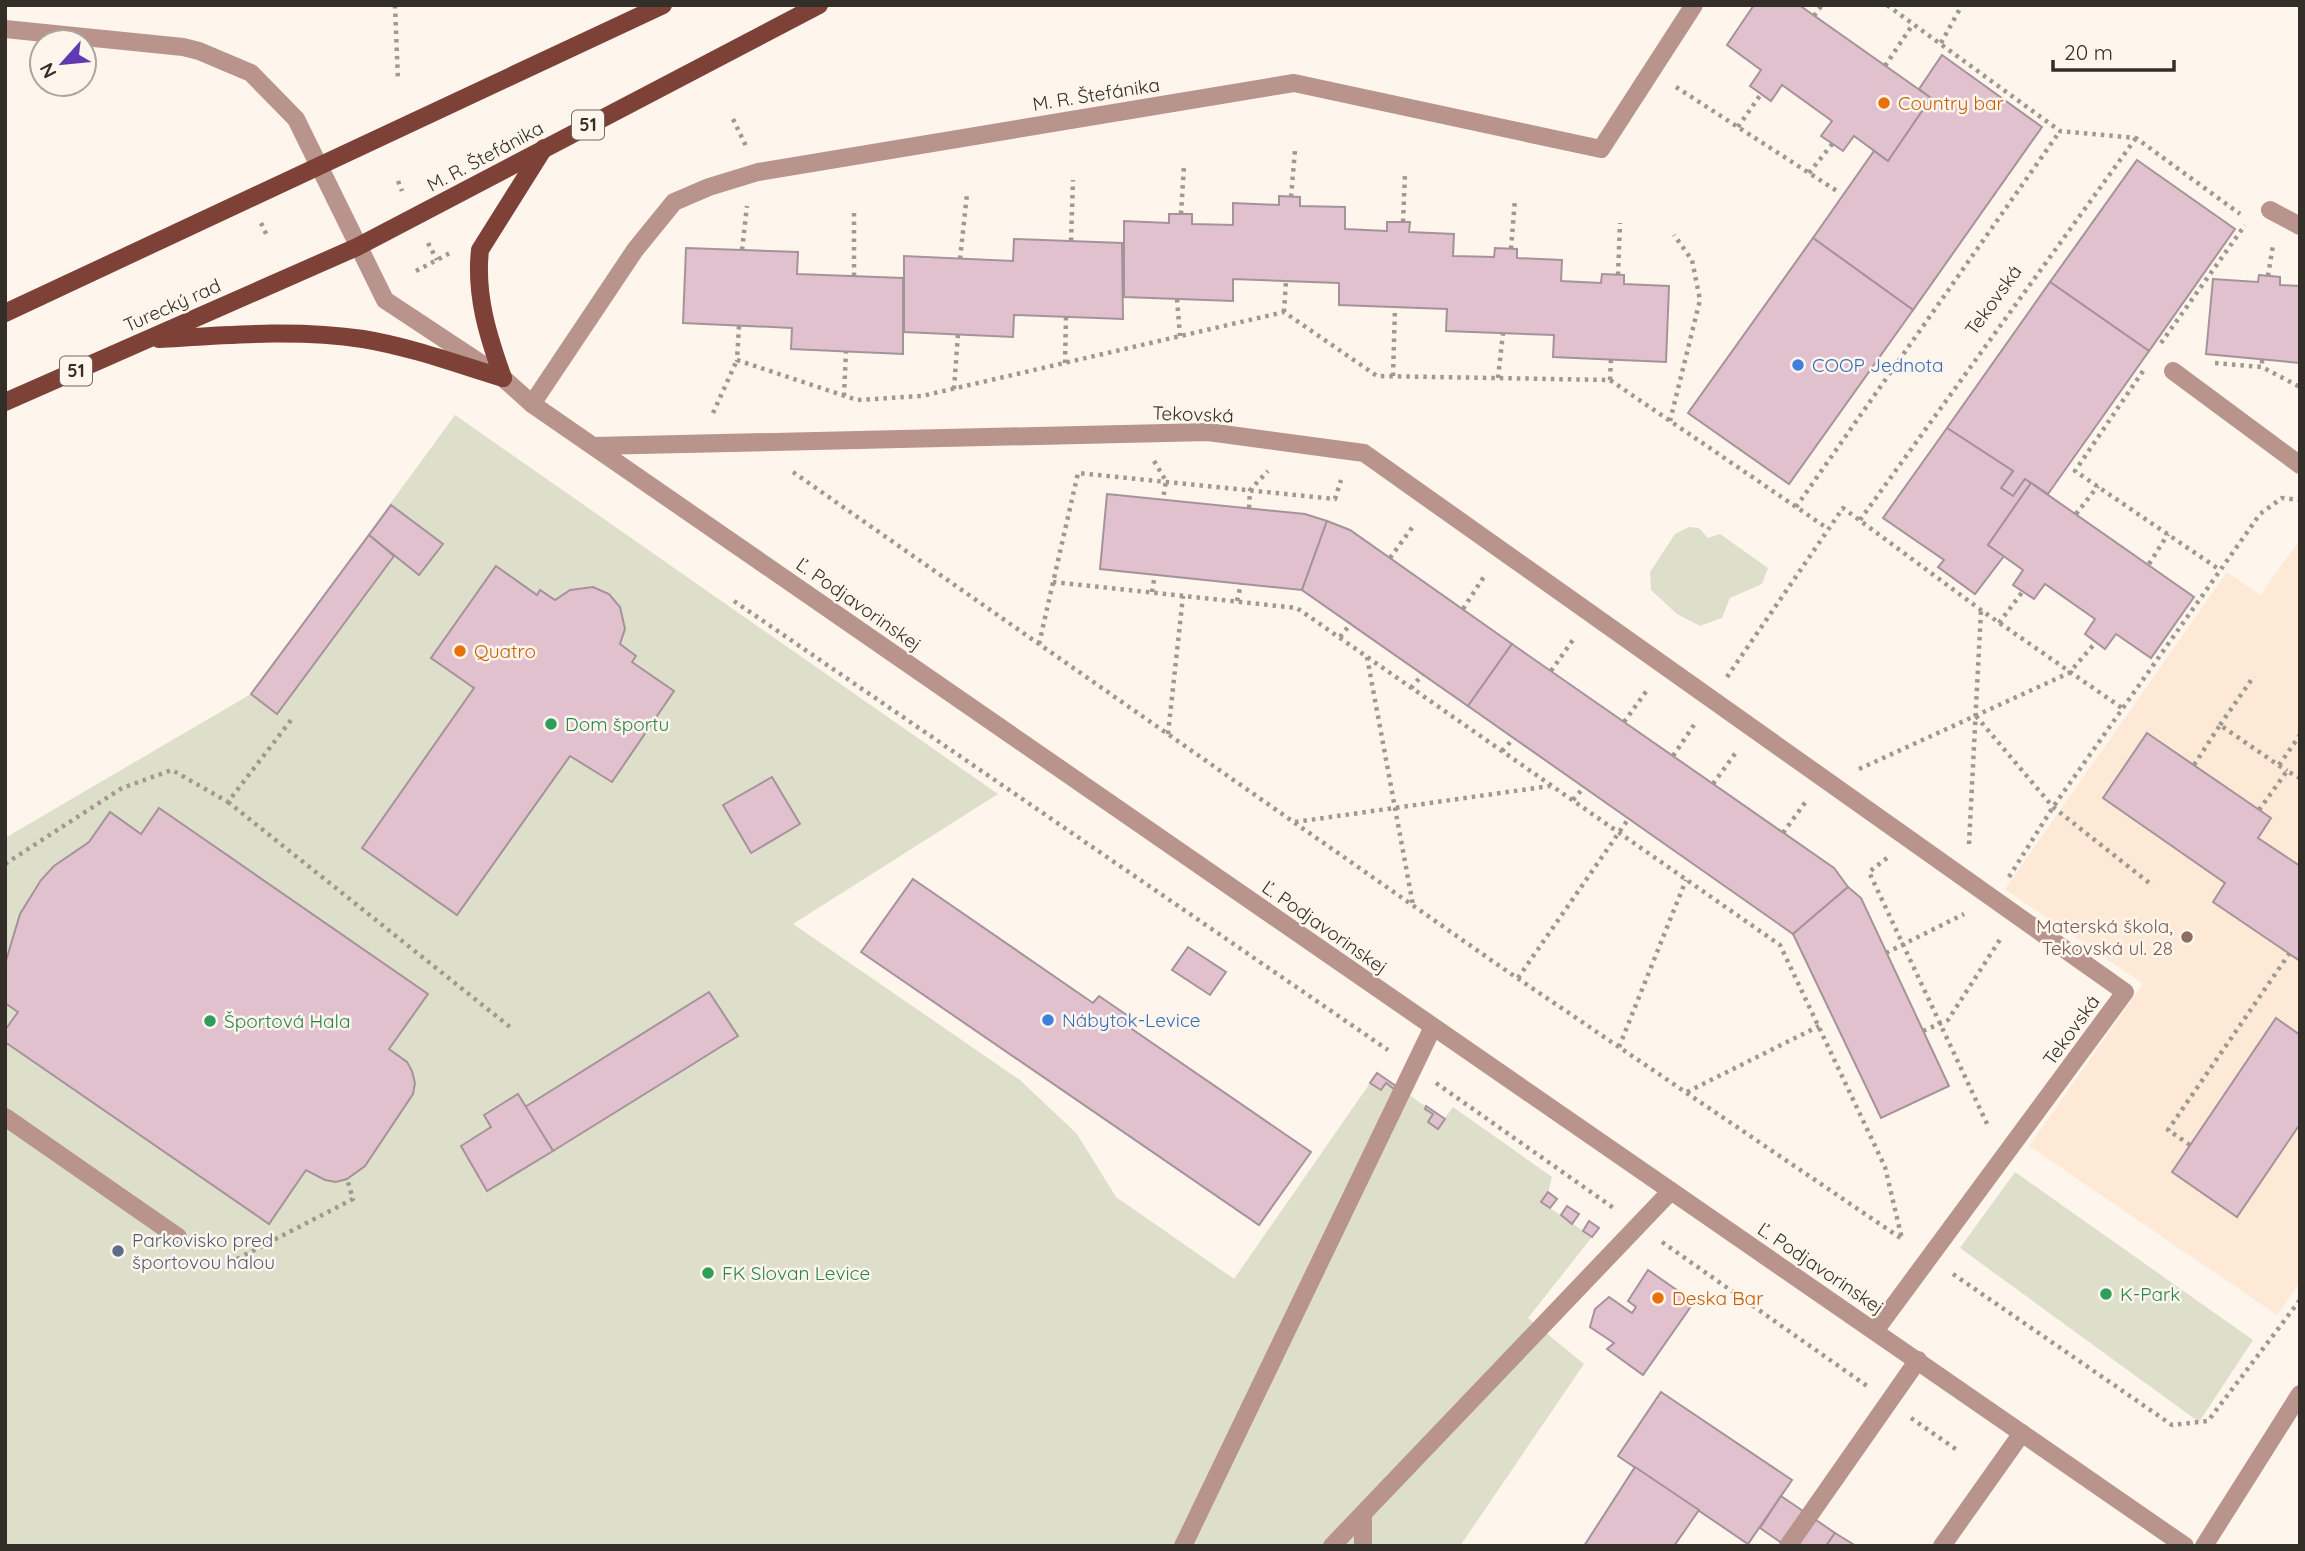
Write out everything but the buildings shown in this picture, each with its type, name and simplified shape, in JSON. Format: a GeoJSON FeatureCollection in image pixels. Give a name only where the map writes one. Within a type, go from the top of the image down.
{"type":"FeatureCollection","features":[{"type":"Feature","properties":{"kind":"main road"},"geometry":{"type":"LineString","coordinates":[[5,313],[663,5]]}},
{"type":"Feature","properties":{"kind":"main road","name":"M. R. Štefánika"},"geometry":{"type":"LineString","coordinates":[[357,247],[819,5]]}},
{"type":"Feature","properties":{"kind":"main road"},"geometry":{"type":"LineString","coordinates":[[503,378],[481,306],[478,268],[480,250],[544,148]]}},
{"type":"Feature","properties":{"kind":"main road","name":"Turecký rad"},"geometry":{"type":"LineString","coordinates":[[5,402],[357,247]]}},
{"type":"Feature","properties":{"kind":"main road"},"geometry":{"type":"LineString","coordinates":[[146,339],[300,334],[363,339],[401,347],[503,378]]}},
{"type":"Feature","properties":{"kind":"street","name":"M. R. Štefánika"},"geometry":{"type":"LineString","coordinates":[[532,404],[635,250],[674,202],[732,179],[758,172],[1294,83],[1601,149],[1694,5]]}},
{"type":"Feature","properties":{"kind":"street","name":"Ľ. Podjavorinskej"},"geometry":{"type":"LineString","coordinates":[[5,29],[183,47],[199,51],[251,74],[296,119],[385,300],[503,378],[532,404],[2185,1546]]}},
{"type":"Feature","properties":{"kind":"street"},"geometry":{"type":"LineString","coordinates":[[2270,211],[2300,226]]}},
{"type":"Feature","properties":{"kind":"street"},"geometry":{"type":"LineString","coordinates":[[2173,372],[2300,465]]}},
{"type":"Feature","properties":{"kind":"street","name":"Tekovská"},"geometry":{"type":"LineString","coordinates":[[594,446],[1208,432],[1364,453],[2125,992],[1875,1331]]}},
{"type":"Feature","properties":{"kind":"street"},"geometry":{"type":"LineString","coordinates":[[1183,1546],[1433,1027]]}},
{"type":"Feature","properties":{"kind":"street"},"geometry":{"type":"LineString","coordinates":[[5,1117],[178,1237]]}},
{"type":"Feature","properties":{"kind":"street"},"geometry":{"type":"LineString","coordinates":[[1332,1546],[1671,1191]]}},
{"type":"Feature","properties":{"kind":"street"},"geometry":{"type":"LineString","coordinates":[[1788,1546],[1918,1360]]}},
{"type":"Feature","properties":{"kind":"street"},"geometry":{"type":"LineString","coordinates":[[2204,1546],[2300,1394]]}},
{"type":"Feature","properties":{"kind":"street"},"geometry":{"type":"LineString","coordinates":[[1942,1546],[2022,1433]]}},
{"type":"Feature","properties":{"kind":"street"},"geometry":{"type":"LineString","coordinates":[[1363,1514],[1363,1546]]}},
{"type":"Feature","properties":{"kind":"path"},"geometry":{"type":"LineString","coordinates":[[395,5],[398,81]]}},
{"type":"Feature","properties":{"kind":"path"},"geometry":{"type":"LineString","coordinates":[[1814,16],[1822,5]]}},
{"type":"Feature","properties":{"kind":"path"},"geometry":{"type":"LineString","coordinates":[[1887,5],[2060,131],[2136,138],[2249,220]]}},
{"type":"Feature","properties":{"kind":"path"},"geometry":{"type":"LineString","coordinates":[[1941,43],[1962,5]]}},
{"type":"Feature","properties":{"kind":"path"},"geometry":{"type":"LineString","coordinates":[[1885,66],[1913,24]]}},
{"type":"Feature","properties":{"kind":"path"},"geometry":{"type":"LineString","coordinates":[[1651,71],[1840,193]]}},
{"type":"Feature","properties":{"kind":"path"},"geometry":{"type":"LineString","coordinates":[[1738,127],[1761,94]]}},
{"type":"Feature","properties":{"kind":"path"},"geometry":{"type":"LineString","coordinates":[[733,119],[748,152]]}},
{"type":"Feature","properties":{"kind":"path"},"geometry":{"type":"LineString","coordinates":[[1796,507],[2060,131]]}},
{"type":"Feature","properties":{"kind":"path","name":"Tekovská"},"geometry":{"type":"LineString","coordinates":[[1860,520],[2136,138]]}},
{"type":"Feature","properties":{"kind":"path"},"geometry":{"type":"LineString","coordinates":[[1809,173],[1833,143]]}},
{"type":"Feature","properties":{"kind":"path"},"geometry":{"type":"LineString","coordinates":[[1291,197],[1295,150]]}},
{"type":"Feature","properties":{"kind":"path"},"geometry":{"type":"LineString","coordinates":[[1181,214],[1184,164]]}},
{"type":"Feature","properties":{"kind":"path"},"geometry":{"type":"LineString","coordinates":[[1403,222],[1405,174]]}},
{"type":"Feature","properties":{"kind":"path"},"geometry":{"type":"LineString","coordinates":[[1071,241],[1073,180]]}},
{"type":"Feature","properties":{"kind":"path"},"geometry":{"type":"LineString","coordinates":[[960,259],[967,194]]}},
{"type":"Feature","properties":{"kind":"path"},"geometry":{"type":"LineString","coordinates":[[1511,248],[1515,199]]}},
{"type":"Feature","properties":{"kind":"path"},"geometry":{"type":"LineString","coordinates":[[742,250],[748,204]]}},
{"type":"Feature","properties":{"kind":"path"},"geometry":{"type":"LineString","coordinates":[[854,209],[854,276]]}},
{"type":"Feature","properties":{"kind":"path"},"geometry":{"type":"LineString","coordinates":[[260,221],[268,238]]}},
{"type":"Feature","properties":{"kind":"path"},"geometry":{"type":"LineString","coordinates":[[1618,275],[1619,223]]}},
{"type":"Feature","properties":{"kind":"path"},"geometry":{"type":"LineString","coordinates":[[2268,276],[2274,233]]}},
{"type":"Feature","properties":{"kind":"path"},"geometry":{"type":"LineString","coordinates":[[1670,421],[1700,300],[1692,260],[1674,235]]}},
{"type":"Feature","properties":{"kind":"path"},"geometry":{"type":"LineString","coordinates":[[416,271],[437,260],[428,243]]}},
{"type":"Feature","properties":{"kind":"path"},"geometry":{"type":"LineString","coordinates":[[1284,312],[1286,281]]}},
{"type":"Feature","properties":{"kind":"path"},"geometry":{"type":"LineString","coordinates":[[1177,299],[1180,337]]}},
{"type":"Feature","properties":{"kind":"path"},"geometry":{"type":"LineString","coordinates":[[1393,376],[1395,307]]}},
{"type":"Feature","properties":{"kind":"path"},"geometry":{"type":"LineString","coordinates":[[737,360],[857,400],[909,397],[954,389],[1284,312],[1377,376],[1611,380],[1827,528]]}},
{"type":"Feature","properties":{"kind":"path"},"geometry":{"type":"LineString","coordinates":[[1065,363],[1066,317]]}},
{"type":"Feature","properties":{"kind":"path"},"geometry":{"type":"LineString","coordinates":[[698,445],[737,360],[739,326]]}},
{"type":"Feature","properties":{"kind":"path"},"geometry":{"type":"LineString","coordinates":[[1498,378],[1503,333]]}},
{"type":"Feature","properties":{"kind":"path"},"geometry":{"type":"LineString","coordinates":[[954,389],[958,334]]}},
{"type":"Feature","properties":{"kind":"path"},"geometry":{"type":"LineString","coordinates":[[844,396],[846,351]]}},
{"type":"Feature","properties":{"kind":"path"},"geometry":{"type":"LineString","coordinates":[[1611,359],[1611,380]]}},
{"type":"Feature","properties":{"kind":"path"},"geometry":{"type":"LineString","coordinates":[[2262,360],[2262,367]]}},
{"type":"Feature","properties":{"kind":"path"},"geometry":{"type":"LineString","coordinates":[[2207,362],[2262,367],[2300,387]]}},
{"type":"Feature","properties":{"kind":"path"},"geometry":{"type":"LineString","coordinates":[[752,444],[1518,978],[2172,1425],[2208,1421],[2300,1300]]}},
{"type":"Feature","properties":{"kind":"path"},"geometry":{"type":"LineString","coordinates":[[1249,508],[1250,490],[1294,444]]}},
{"type":"Feature","properties":{"kind":"path"},"geometry":{"type":"LineString","coordinates":[[1039,644],[1078,473],[1335,499],[1351,451]]}},
{"type":"Feature","properties":{"kind":"path"},"geometry":{"type":"LineString","coordinates":[[2076,514],[2098,486]]}},
{"type":"Feature","properties":{"kind":"path"},"geometry":{"type":"LineString","coordinates":[[1886,953],[1995,900],[2053,807],[2260,514],[2282,498],[2300,500]]}},
{"type":"Feature","properties":{"kind":"path"},"geometry":{"type":"LineString","coordinates":[[1390,558],[1431,501]]}},
{"type":"Feature","properties":{"kind":"path"},"geometry":{"type":"LineString","coordinates":[[1673,756],[1843,508],[1999,623],[2122,708]]}},
{"type":"Feature","properties":{"kind":"path"},"geometry":{"type":"LineString","coordinates":[[2149,564],[2168,534]]}},
{"type":"Feature","properties":{"kind":"path"},"geometry":{"type":"LineString","coordinates":[[1463,609],[1501,550]]}},
{"type":"Feature","properties":{"kind":"path"},"geometry":{"type":"LineString","coordinates":[[1152,592],[1155,574]]}},
{"type":"Feature","properties":{"kind":"path"},"geometry":{"type":"LineString","coordinates":[[1053,582],[1297,608],[1780,945],[1885,1167],[1902,1240]]}},
{"type":"Feature","properties":{"kind":"path"},"geometry":{"type":"LineString","coordinates":[[1237,601],[1241,584]]}},
{"type":"Feature","properties":{"kind":"path"},"geometry":{"type":"LineString","coordinates":[[1999,623],[2022,591]]}},
{"type":"Feature","properties":{"kind":"path"},"geometry":{"type":"LineString","coordinates":[[1168,734],[1183,596]]}},
{"type":"Feature","properties":{"kind":"path"},"geometry":{"type":"LineString","coordinates":[[734,601],[1412,1067],[1957,1450]]}},
{"type":"Feature","properties":{"kind":"path"},"geometry":{"type":"LineString","coordinates":[[1967,880],[1981,610]]}},
{"type":"Feature","properties":{"kind":"path"},"geometry":{"type":"LineString","coordinates":[[1551,671],[1591,614]]}},
{"type":"Feature","properties":{"kind":"path"},"geometry":{"type":"LineString","coordinates":[[1340,637],[1351,623]]}},
{"type":"Feature","properties":{"kind":"path"},"geometry":{"type":"LineString","coordinates":[[1783,833],[1826,780],[2069,673],[2096,642]]}},
{"type":"Feature","properties":{"kind":"path"},"geometry":{"type":"LineString","coordinates":[[1367,657],[1413,905]]}},
{"type":"Feature","properties":{"kind":"path"},"geometry":{"type":"LineString","coordinates":[[1624,722],[1666,666]]}},
{"type":"Feature","properties":{"kind":"path"},"geometry":{"type":"LineString","coordinates":[[1411,688],[1423,674]]}},
{"type":"Feature","properties":{"kind":"path"},"geometry":{"type":"LineString","coordinates":[[2194,765],[2253,676]]}},
{"type":"Feature","properties":{"kind":"path"},"geometry":{"type":"LineString","coordinates":[[1976,716],[2053,807],[2153,886]]}},
{"type":"Feature","properties":{"kind":"path"},"geometry":{"type":"LineString","coordinates":[[228,802],[291,720]]}},
{"type":"Feature","properties":{"kind":"path"},"geometry":{"type":"LineString","coordinates":[[2220,725],[2300,778]]}},
{"type":"Feature","properties":{"kind":"path"},"geometry":{"type":"LineString","coordinates":[[1713,784],[1754,728]]}},
{"type":"Feature","properties":{"kind":"path"},"geometry":{"type":"LineString","coordinates":[[2279,765],[2300,735]]}},
{"type":"Feature","properties":{"kind":"path"},"geometry":{"type":"LineString","coordinates":[[1502,751],[1514,738]]}},
{"type":"Feature","properties":{"kind":"path"},"geometry":{"type":"LineString","coordinates":[[5,864],[122,788],[172,770],[228,802],[510,1027]]}},
{"type":"Feature","properties":{"kind":"path"},"geometry":{"type":"LineString","coordinates":[[2259,810],[2287,771]]}},
{"type":"Feature","properties":{"kind":"path"},"geometry":{"type":"LineString","coordinates":[[1294,822],[1551,786]]}},
{"type":"Feature","properties":{"kind":"path"},"geometry":{"type":"LineString","coordinates":[[1573,800],[1584,787]]}},
{"type":"Feature","properties":{"kind":"path"},"geometry":{"type":"LineString","coordinates":[[1518,978],[1629,818]]}},
{"type":"Feature","properties":{"kind":"path"},"geometry":{"type":"LineString","coordinates":[[1910,840],[1868,872],[2003,1157]]}},
{"type":"Feature","properties":{"kind":"path"},"geometry":{"type":"LineString","coordinates":[[1619,1046],[1686,880]]}},
{"type":"Feature","properties":{"kind":"path"},"geometry":{"type":"LineString","coordinates":[[1923,1031],[1948,1020],[2016,915]]}},
{"type":"Feature","properties":{"kind":"path"},"geometry":{"type":"LineString","coordinates":[[2190,1144],[2168,1130],[2289,954]]}},
{"type":"Feature","properties":{"kind":"path"},"geometry":{"type":"LineString","coordinates":[[1687,1093],[1819,1026]]}},
{"type":"Feature","properties":{"kind":"path"},"geometry":{"type":"LineString","coordinates":[[237,1259],[354,1199],[347,1179]]}},
{"type":"Feature","properties":{"kind":"shaded area","name":"Materská škola, Tekovská ul. 28"},"geometry":{"type":"Polygon","coordinates":[[[2300,540],[2300,1282],[2277,1315],[2029,1146],[2143,984],[2005,889],[2227,572],[2260,595],[2300,540]]]}},
{"type":"Feature","properties":{"kind":"green space"},"geometry":{"type":"Polygon","coordinates":[[[455,415],[998,794],[793,924],[1020,1080],[1077,1134],[1116,1197],[1234,1279],[1377,1073],[1444,1119],[1453,1107],[1552,1177],[1548,1192],[1541,1202],[1592,1237],[1528,1318],[1584,1364],[1460,1546],[5,1546],[5,838],[251,694],[455,415]]]}},
{"type":"Feature","properties":{"kind":"green space"},"geometry":{"type":"Polygon","coordinates":[[[1689,527],[1699,528],[1708,538],[1720,534],[1768,568],[1762,584],[1730,598],[1722,618],[1700,626],[1677,614],[1651,590],[1650,572],[1675,534],[1689,527]]]}},
{"type":"Feature","properties":{"kind":"green space","name":"K-Park"},"geometry":{"type":"Polygon","coordinates":[[[2015,1172],[2253,1340],[2199,1422],[1960,1248],[2015,1172]]]}},
{"type":"Feature","properties":{"kind":"place","name":"Country bar"},"geometry":{"type":"Point","coordinates":[1884,103]}},
{"type":"Feature","properties":{"kind":"place","name":"COOP Jednota"},"geometry":{"type":"Point","coordinates":[1798,365]}},
{"type":"Feature","properties":{"kind":"place","name":"Quatro"},"geometry":{"type":"Point","coordinates":[460,651]}},
{"type":"Feature","properties":{"kind":"place","name":"Dom športu"},"geometry":{"type":"Point","coordinates":[551,724]}},
{"type":"Feature","properties":{"kind":"place","name":"Materská škola, Tekovská ul. 28"},"geometry":{"type":"Point","coordinates":[2187,937]}},
{"type":"Feature","properties":{"kind":"place","name":"Nábytok-Levice"},"geometry":{"type":"Point","coordinates":[1048,1020]}},
{"type":"Feature","properties":{"kind":"place","name":"Športová Hala"},"geometry":{"type":"Point","coordinates":[210,1021]}},
{"type":"Feature","properties":{"kind":"place","name":"Parkovisko pred športovou halou"},"geometry":{"type":"Point","coordinates":[118,1251]}},
{"type":"Feature","properties":{"kind":"place","name":"FK Slovan Levice"},"geometry":{"type":"Point","coordinates":[708,1273]}},
{"type":"Feature","properties":{"kind":"place","name":"K-Park"},"geometry":{"type":"Point","coordinates":[2106,1294]}},
{"type":"Feature","properties":{"kind":"place","name":"Deska Bar"},"geometry":{"type":"Point","coordinates":[1658,1298]}}]}
